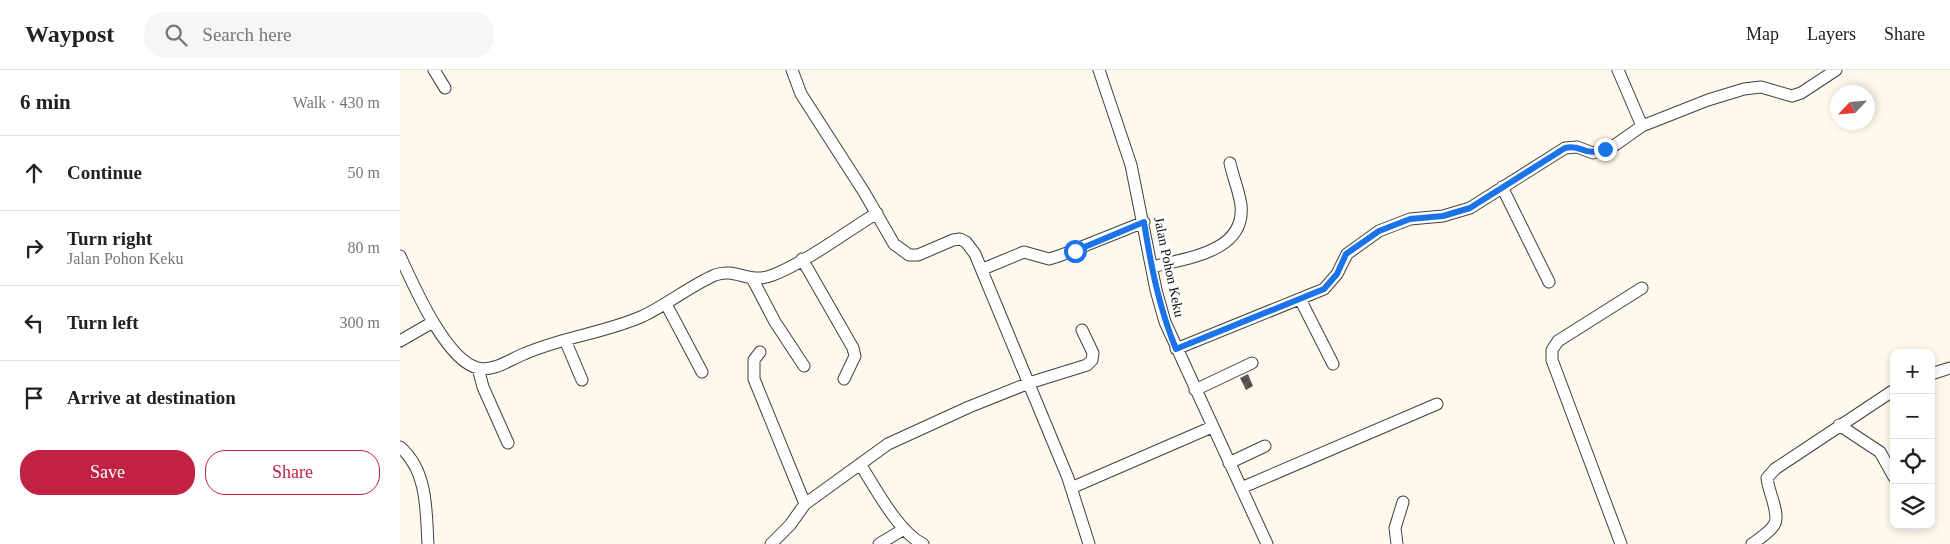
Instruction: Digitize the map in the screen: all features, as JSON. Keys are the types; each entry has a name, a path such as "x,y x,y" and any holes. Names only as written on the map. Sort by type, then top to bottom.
{"street":[{"path":"434,70 445,88"},
{"path":"792,70 801,94 877,213 894,244 902,252 909,255 918,254 960,239 966,242 975,254 983,269 1071,488 1089,544"},
{"name":"Jalan Pohon Keku","path":"1099,70 1131,165 1165,322 1267,544"},
{"path":"1618,70 1642,126"},
{"path":"1176,349 1324,289 1332,282 1346,254 1379,231 1410,219 1456,214 1481,202 1565,148 1577,147 1593,153 1615,145 1642,126 1708,100 1744,89 1761,88 1792,96 1801,93 1836,70"},
{"path":"1152,267 1214,251 1227,242 1240,217 1241,205 1230,163"},
{"path":"1502,187 1549,282"},
{"path":"400,256 433,322 452,348 478,368 488,369 530,351 641,317 718,274 734,273 753,280 776,274 877,213"},
{"path":"983,269 1024,252 1049,259 1144,222"},
{"path":"802,259 853,348 855,356 844,379"},
{"path":"753,280 775,322 804,366"},
{"path":"1621,544 1552,360 1552,350 1558,341 1642,288"},
{"path":"1300,299 1333,364"},
{"path":"666,304 702,372"},
{"path":"400,340 433,322"},
{"path":"771,544 790,525 805,504 860,464 902,438 1029,383 1087,365 1092,360 1093,353 1082,330"},
{"path":"565,340 582,380"},
{"path":"760,352 754,360 752,370 754,379 805,504"},
{"path":"1195,390 1252,363"},
{"path":"478,368 483,387 508,443"},
{"path":"1935,373 1950,368"},
{"path":"1752,544 1774,526 1777,516 1768,490 1767,478 1774,469 1890,393"},
{"path":"1241,488 1437,404"},
{"path":"1839,425 1880,452 1890,470"},
{"path":"1071,488 1212,427"},
{"path":"1229,463 1264,446"},
{"path":"400,447 413,462 421,480 426,505 428,544"},
{"path":"860,464 904,529 914,540 923,544"},
{"path":"1397,544 1395,528 1403,502"},
{"path":"879,544 904,529"}],"building":[{"path":"1248,374 1253,386 1246,390 1240,378"}],"route":[{"path":"1075,251 1144,222 1156,290 1165,322 1176,349 1324,289 1332,282 1346,254 1357,244 1396,223 1410,219 1456,214 1470,208 1565,148 1577,147 1588,153 1605,149"}]}
